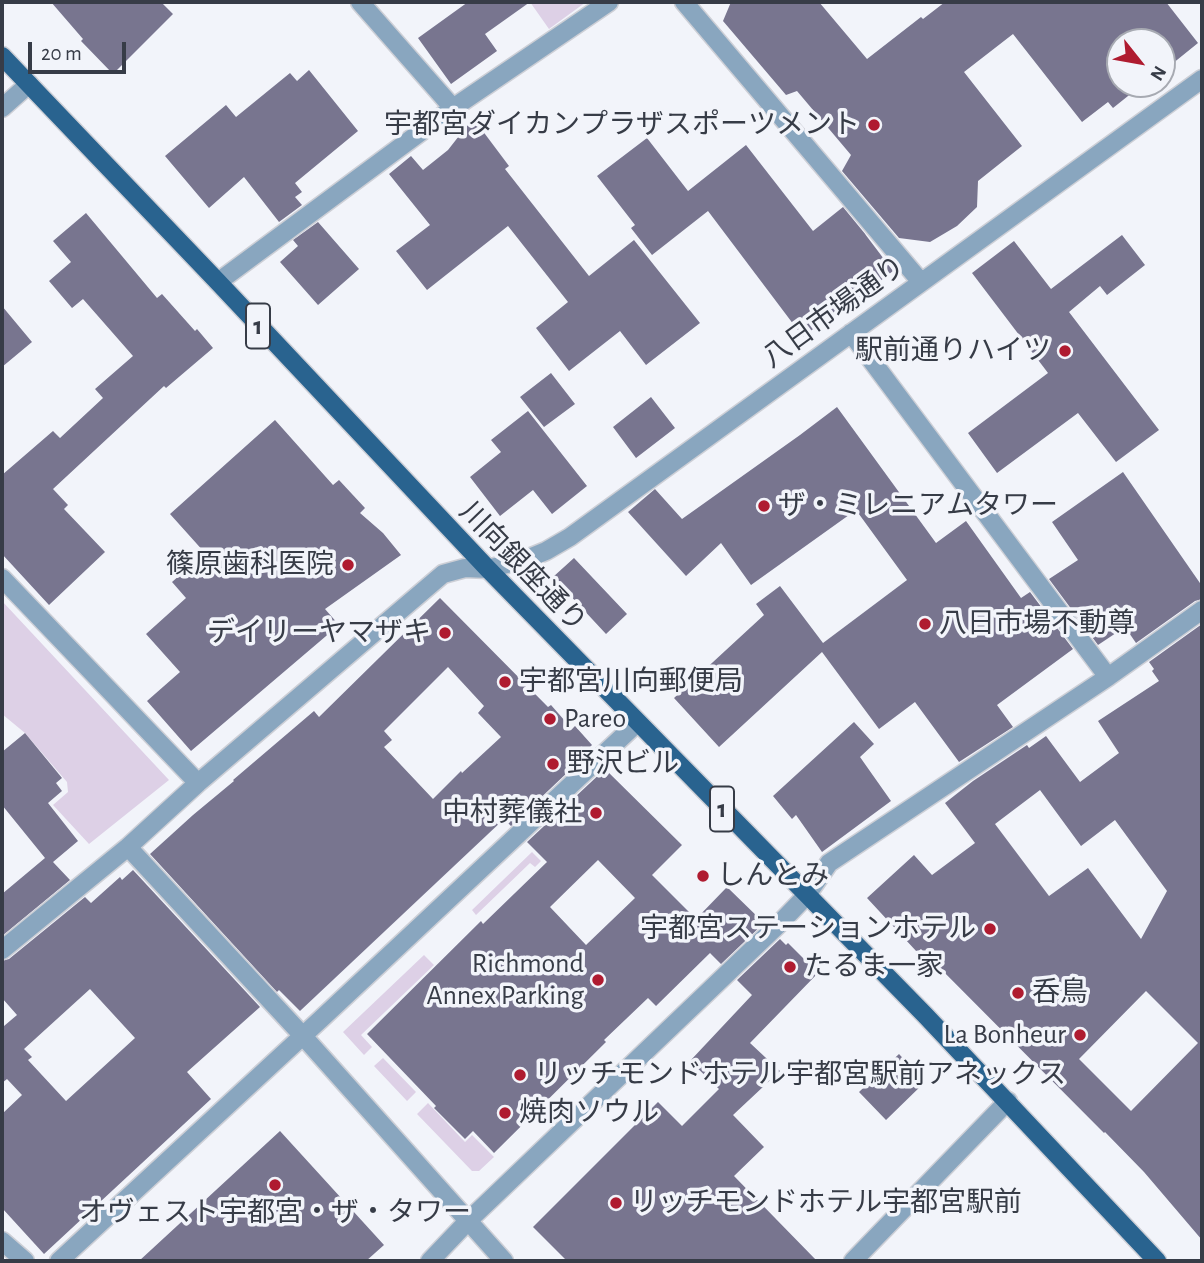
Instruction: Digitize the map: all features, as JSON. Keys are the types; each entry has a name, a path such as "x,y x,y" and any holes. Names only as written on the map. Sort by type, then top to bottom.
{"main road":[{"name":"川向銀座通り","path":"2,56 488,569 1007,1101 1157,1261"}],"street":[{"path":"360,2 453,108"},
{"path":"218,282 453,108 609,2"},
{"path":"684,2 921,282"},
{"name":"八日市場通り","path":"2,950 128,846 443,574 465,568 488,569 529,558 570,537 1202,79"},
{"path":"2,108 29,84"},
{"path":"851,333 1108,677"},
{"path":"2,578 198,783"},
{"path":"430,1261 468,1221 807,895 829,863 1108,677 1202,610"},
{"path":"59,1261 637,723"},
{"path":"128,846 303,1036 504,1261"},
{"path":"853,1261 1007,1101"},
{"path":"2,1241 25,1261"}],"shaded area":[{"path":"530,2 586,2 549,29"},
{"path":"2,601 169,780 89,844 53,805 68,792 67,782 25,733 2,714"},
{"path":"532,852 541,861 535,867 530,863 476,915 472,910"},
{"path":"424,955 434,965 361,1035 372,1047 364,1055 343,1032"},
{"path":"383,1058 416,1092 407,1101 374,1066"},
{"path":"428,1103 465,1142 472,1135 494,1157 479,1171 472,1171 417,1114"}],"building":[{"path":"51,2 161,2 173,14 113,74 81,41 83,39"},
{"path":"468,2 530,2 485,34 497,51 451,84 418,38"},
{"path":"731,2 819,2 867,59 945,2 1166,2 1198,43 1176,61 1176,28 1106,28 1106,98 1126,98 1113,108 1108,102 1082,122 1013,34 964,72 1022,146 978,181 977,207 957,226 930,242 899,238 842,171 851,155 797,91 786,95 723,21"},
{"path":"309,70 358,131 295,183 302,192 295,197 302,205 279,222 244,177 209,208 165,156 226,105 236,117 290,73 297,81"},
{"path":"473,118 509,166 505,169 589,276 634,240 700,323 646,365 620,331 569,371 536,328 568,302 508,226 427,290 396,251 430,225 389,174 411,156 423,170 448,150"},
{"path":"647,138 688,191 746,145 813,231 843,207 893,271 857,299 855,296 803,337 708,211 652,255 631,228 635,225 597,176"},
{"path":"86,213 157,298 162,294 213,348 166,388 164,386 53,489 68,505 64,509 105,552 49,605 2,554 2,475 53,431 60,438 103,398 95,389 133,356 83,299 72,308 49,281 71,262 53,241"},
{"path":"318,222 359,269 318,305 280,262 298,246 293,240"},
{"name":"駅前通りハイツ","path":"1122,235 1145,265 1107,295 1100,286 1069,312 1159,430 1116,462 1078,413 997,473 968,433 1048,373 972,273 1014,241 1051,289"},
{"path":"2,306 32,342 2,367"},
{"path":"551,373 575,404 544,427 520,397"},
{"path":"651,397 675,428 636,458 613,427"},
{"path":"837,407 936,543 966,521 1021,598 1030,592 1073,649 997,705 1013,727 959,762 915,702 879,729 822,652 719,747 674,698 764,615 756,604 780,586 823,643 907,580 856,510 751,585 721,543 686,576 628,512 655,489 682,519"},
{"path":"528,411 587,486 552,514 533,490 500,516 470,477 501,452 491,440"},
{"path":"275,420 333,485 339,480 365,508 360,513 383,533 401,555 325,609 339,625 191,751 147,701 180,672 146,634 186,598 172,582 205,553 170,514"},
{"path":"1123,472 1202,586 1202,599 1195,601 1136,643 1125,627 1098,645 1049,579 1078,560 1052,522"},
{"path":"574,558 627,614 606,634 553,577"},
{"path":"440,598 548,707 551,705 572,729 575,726 592,745 587,750 589,752 511,826 504,819 300,1011 279,990 277,992 150,854 314,711 319,717","holes":["448,667 484,706 478,713 501,737 433,799 384,747 392,740 384,731"]},
{"path":"1202,624 1202,1240 1144,1172 1105,1132 921,949 917,952 867,898 914,855 932,875 975,843 945,803 1027,745 1029,748 1046,736 1080,782 1119,753 1098,721 1159,681 1149,662","holes":["1040,790 1081,846 1115,820 1167,891 1141,939 1088,868 1049,896 995,824","1146,991 1198,1043 1131,1111 1079,1059"]},
{"path":"854,722 874,744 860,757 891,801 822,852 796,815 792,819 773,796"},
{"path":"25,733 62,778 56,783 62,791 48,803 78,841 53,862 70,880 2,936 2,894 45,858 2,805 2,752"},
{"path":"605,769 682,845 652,875 696,919 727,887 764,923 721,964 710,953 656,1006 648,998 494,1153 473,1131 465,1139 367,1034 481,921 483,924 547,862 527,842","holes":["598,860 635,898 586,945 550,907"]},
{"path":"133,870 260,1007 187,1072 211,1099 44,1254 2,1208 2,1114 22,1095 7,1079 2,1083 2,1023 4,1026 17,1015 2,998 2,961 9,959 85,897 91,903 120,877 122,880","holes":["90,989 135,1038 66,1101 28,1060 32,1057 24,1049"]},
{"path":"780,939 786,945 788,943 818,973 750,1043 780,1071 733,1115 764,1147 734,1176 817,1261 567,1261 533,1227 658,1102 682,1126 719,1089 690,1061 752,995 737,980"},
{"path":"899,1054 925,1082 886,1120 859,1092"},
{"name":"オヴェスト宇都宮・ザ・タワー","path":"280,1131 384,1245 366,1261 139,1261"}],"place":[{"name":"宇都宮ダイカンプラザスポーツメント","path":"874,125"},
{"name":"駅前通りハイツ","path":"1065,351"},
{"name":"ザ・ミレニアムタワー","path":"764,506"},
{"name":"篠原歯科医院","path":"348,565"},
{"name":"八日市場不動尊","path":"925,624"},
{"name":"デイリーヤマザキ","path":"445,633"},
{"name":"宇都宮川向郵便局","path":"505,682"},
{"name":"Pareo","path":"550,719"},
{"name":"野沢ビル","path":"553,764"},
{"name":"中村葬儀社","path":"596,813"},
{"name":"しんとみ","path":"703,876"},
{"name":"宇都宮ステーションホテル","path":"990,929"},
{"name":"たるま一家","path":"790,967"},
{"name":"Richmond Annex Parking","path":"598,980"},
{"name":"呑鳥","path":"1018,993"},
{"name":"La Bonheur","path":"1080,1035"},
{"name":"リッチモンドホテル宇都宮駅前アネックス","path":"520,1075"},
{"name":"焼肉ソウル","path":"505,1113"},
{"name":"オヴェスト宇都宮・ザ・タワー","path":"275,1185"},
{"name":"リッチモンドホテル宇都宮駅前","path":"616,1203"}]}
